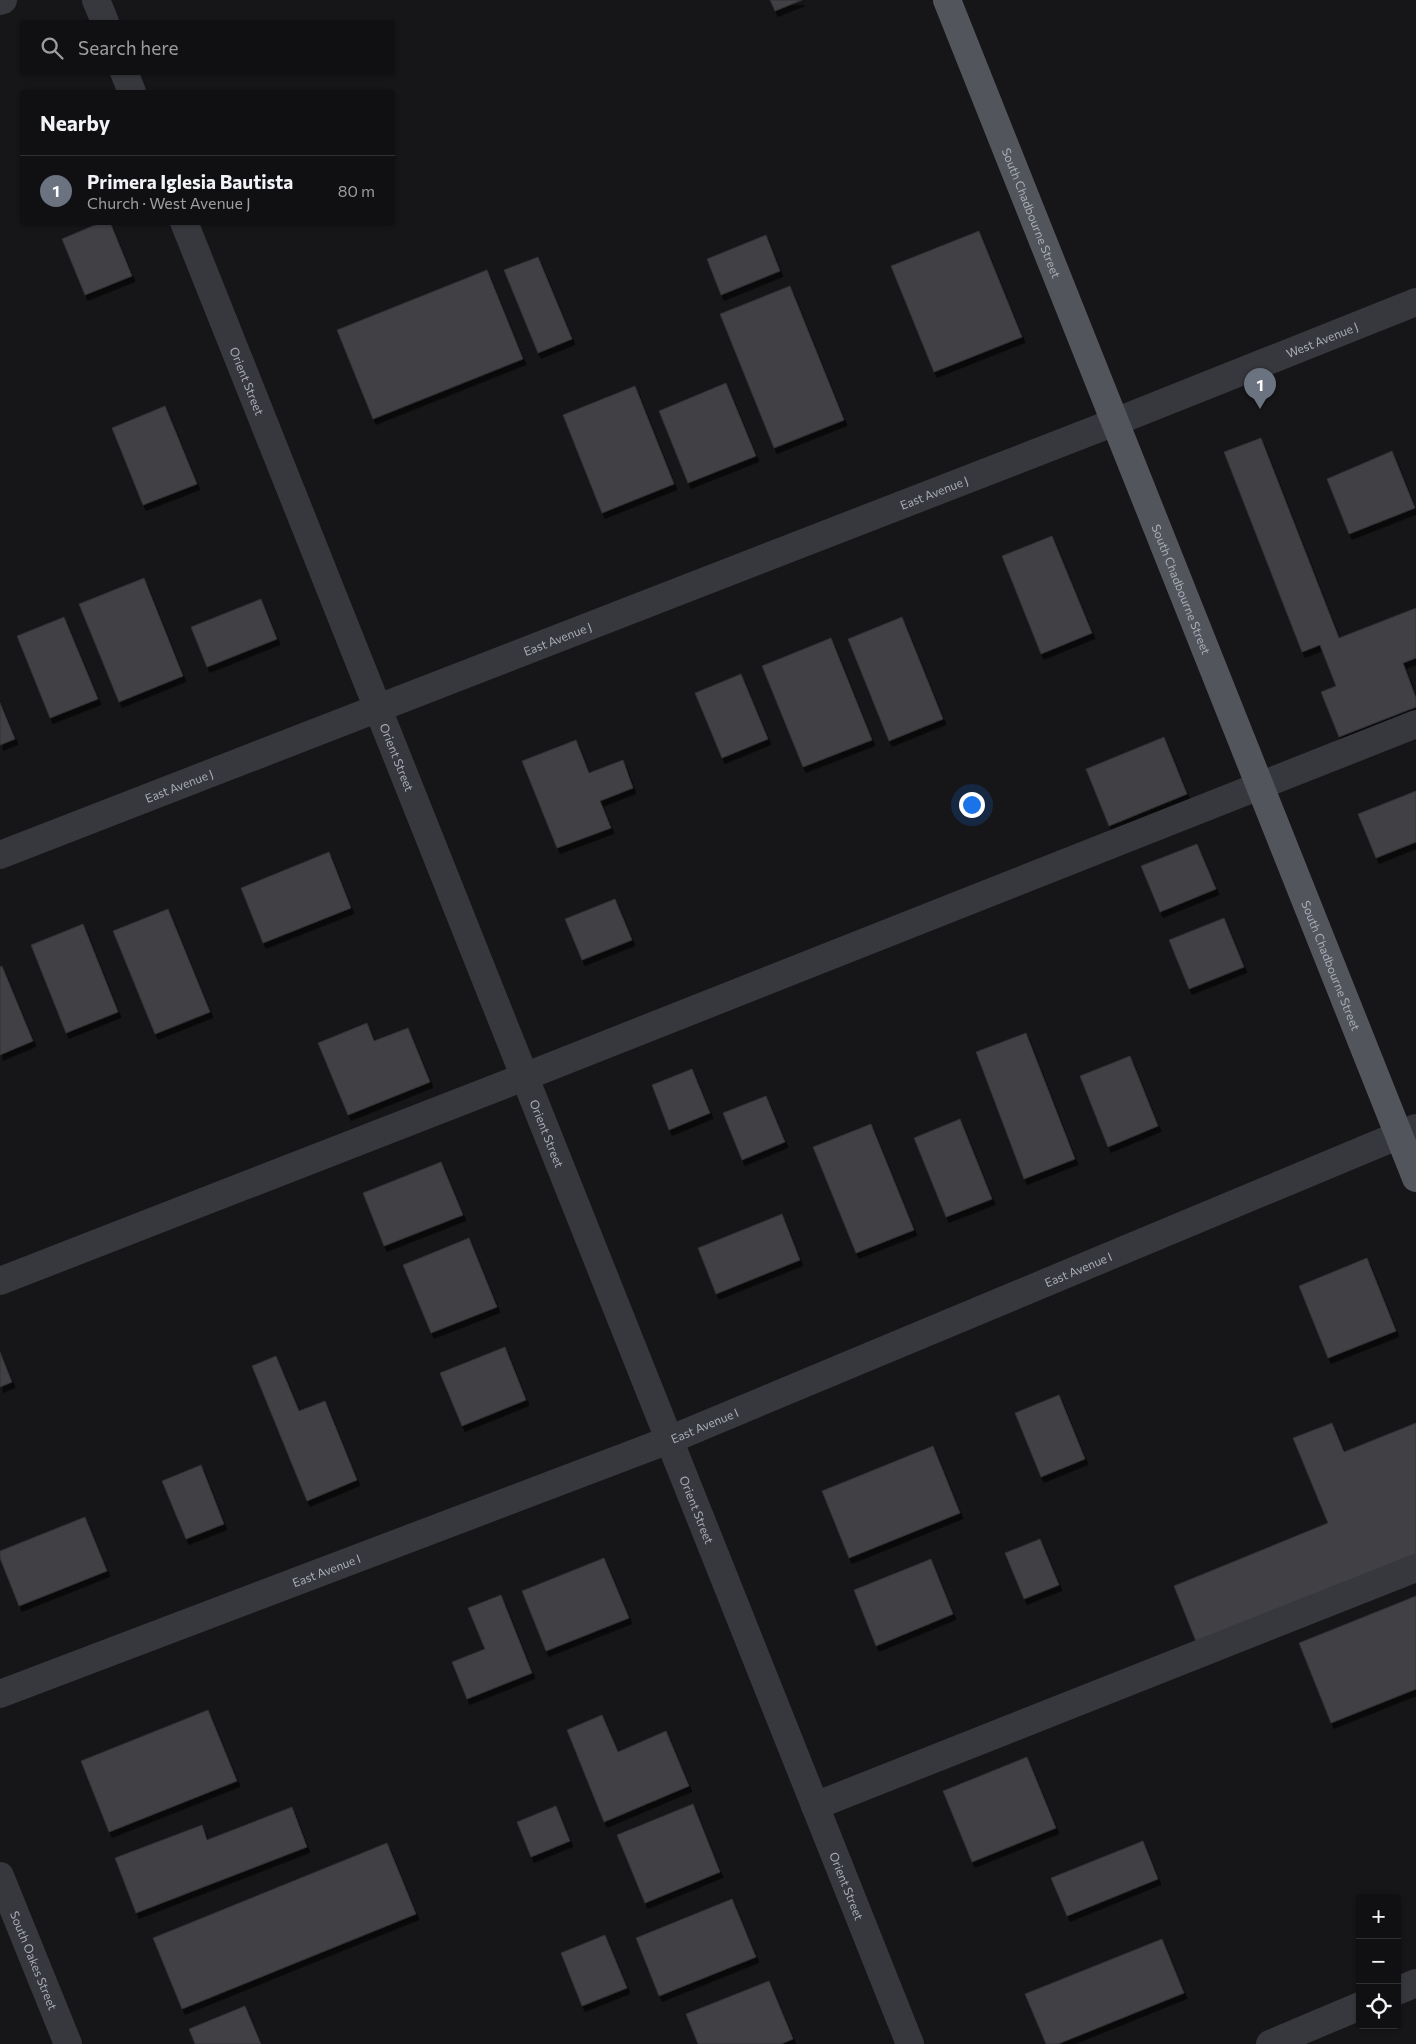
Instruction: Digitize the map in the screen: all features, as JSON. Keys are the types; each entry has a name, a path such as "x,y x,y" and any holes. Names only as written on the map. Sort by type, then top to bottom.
{"main road":[{"name":"South Chadbourne Street","path":"947,0 1260,786 1407,1132 1416,1178"}],"street":[{"path":"96,0 104,20"},
{"path":"125,75 131,90"},
{"name":"Orient Street","path":"185,225 910,2044"},
{"name":"West Avenue J","path":"1115,422 1416,302"},
{"name":"East Avenue J","path":"0,855 1115,422"},
{"path":"0,1281 1416,724"},
{"name":"East Avenue I","path":"0,1694 669,1440 1407,1132"},
{"path":"815,1806 1416,1568"},
{"name":"South Oakes Street","path":"0,1876 68,2044"},
{"path":"1401,1989 1416,1983"},
{"path":"1270,2044 1356,2008"}],"building":[{"path":"770,0 802,0 775,11"},
{"path":"95,225 111,225 132,276 85,295 62,239"},
{"path":"979,231 1022,337 934,372 891,266"},
{"path":"766,235 780,271 721,295 707,259"},
{"path":"538,257 572,339 538,353 504,270"},
{"path":"487,270 523,359 373,419 337,330"},
{"path":"790,286 844,420 774,448 720,314"},
{"path":"726,383 756,456 688,483 659,411"},
{"path":"635,386 674,484 602,513 563,415"},
{"path":"165,406 197,484 143,505 112,428"},
{"path":"1261,438 1339,638 1416,608 1416,658 1403,663 1416,698 1416,707 1339,737 1321,692 1336,686 1320,645 1302,652 1224,452"},
{"path":"1392,451 1415,508 1349,534 1327,479"},
{"path":"1052,536 1092,633 1041,654 1002,556"},
{"path":"144,578 183,676 119,702 79,604"},
{"path":"261,599 277,639 207,667 191,627"},
{"path":"64,617 98,699 50,718 17,636"},
{"path":"902,617 943,719 889,741 848,639"},
{"path":"831,638 872,740 803,767 762,666"},
{"path":"741,674 768,739 722,758 695,693"},
{"path":"0,703 15,739 0,745"},
{"path":"1164,737 1187,794 1109,826 1086,769"},
{"path":"576,740 589,773 623,760 633,788 600,801 611,828 557,848 522,761"},
{"path":"1416,791 1416,842 1376,858 1358,814"},
{"path":"1197,844 1216,889 1160,912 1141,866"},
{"path":"329,852 351,908 263,943 241,888"},
{"path":"615,899 632,940 582,960 565,919"},
{"path":"168,909 210,1012 155,1034 113,931"},
{"path":"1224,918 1244,967 1189,989 1169,940"},
{"path":"83,924 118,1012 66,1033 31,945"},
{"path":"2,966 33,1041 0,1055 0,967"},
{"path":"367,1023 374,1041 408,1028 430,1082 348,1115 318,1043"},
{"path":"1026,1033 1075,1159 1024,1179 976,1052"},
{"path":"1130,1056 1158,1126 1108,1147 1080,1076"},
{"path":"692,1069 710,1113 669,1130 652,1085"},
{"path":"766,1096 785,1142 742,1160 723,1113"},
{"path":"960,1119 992,1199 946,1217 914,1138"},
{"path":"871,1124 914,1230 856,1253 813,1147"},
{"path":"441,1162 463,1215 384,1246 363,1193"},
{"path":"782,1214 800,1260 716,1294 698,1248"},
{"path":"469,1238 497,1307 431,1333 403,1265"},
{"path":"1367,1258 1396,1331 1328,1358 1299,1286"},
{"path":"505,1347 526,1400 462,1426 440,1373"},
{"path":"0,1352 12,1382 0,1387"},
{"path":"276,1356 299,1411 325,1401 357,1480 307,1501 252,1366"},
{"path":"1059,1395 1085,1459 1041,1477 1015,1413"},
{"path":"1332,1423 1344,1452 1416,1423 1416,1555 1197,1644 1174,1586 1328,1523 1293,1438"},
{"path":"933,1446 960,1513 849,1558 822,1491"},
{"path":"201,1465 224,1524 186,1539 162,1481"},
{"path":"85,1517 107,1571 19,1606 0,1558 0,1551"},
{"path":"1040,1539 1059,1585 1024,1599 1005,1553"},
{"path":"604,1558 629,1618 546,1651 522,1591"},
{"path":"931,1559 953,1614 876,1646 854,1590"},
{"path":"501,1595 532,1673 467,1699 452,1662 485,1649 468,1608"},
{"path":"1416,1596 1416,1689 1331,1723 1299,1643"},
{"path":"208,1710 237,1781 109,1832 81,1761"},
{"path":"602,1715 618,1752 666,1731 689,1786 604,1822 567,1730"},
{"path":"1027,1757 1056,1828 972,1862 943,1791"},
{"path":"693,1804 720,1872 645,1903 617,1835"},
{"path":"556,1806 570,1841 531,1857 517,1822"},
{"path":"292,1807 307,1847 136,1913 115,1858 202,1825 207,1840"},
{"path":"1143,1841 1158,1879 1067,1916 1051,1878"},
{"path":"387,1843 416,1914 182,2009 153,1938"},
{"path":"732,1899 756,1957 659,1996 636,1938"},
{"path":"605,1935 627,1988 582,2006 561,1953"},
{"path":"1162,1939 1184,1993 1058,2044 1046,2044 1025,1994"},
{"path":"769,1981 793,2039 781,2044 698,2044 686,2014"},
{"path":"245,2006 261,2044 195,2044 189,2029"}],"place":[{"name":"Primera Iglesia Bautista","path":"1260,409"}]}
